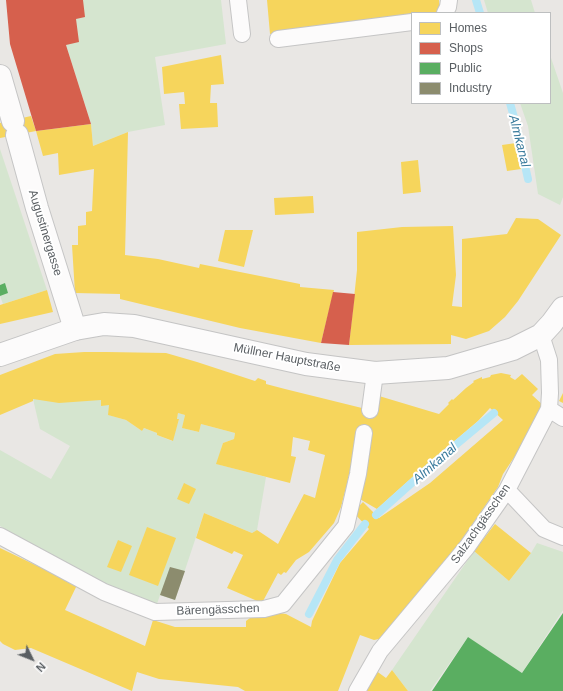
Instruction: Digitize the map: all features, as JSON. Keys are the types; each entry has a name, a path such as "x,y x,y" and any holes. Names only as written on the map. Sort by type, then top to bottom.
{"street":[{"name":"Augustinergasse","path":"0,76 36,208 75,329"},
{"name":"Müllner Hauptstraße","path":"0,355 75,329 104,324 134,326 306,364 375,373 448,368 513,349 541,335 563,308"}],"lane":[{"path":"238,0 242,34"},
{"path":"446,12 449,0"},
{"path":"278,39 411,22"},
{"name":"Salzachgässchen","path":"357,691 380,651 467,547 507,490 549,409 549,360 541,335"},
{"path":"370,410 375,373"},
{"path":"549,409 563,418"},
{"name":"Bärengässchen","path":"0,536 104,592 155,612 264,609 283,604 346,526 358,474 364,434"},
{"path":"507,490 544,529 563,537"}],"green space":[{"path":"83,0 221,0 226,44 155,57 165,125 128,132 93,146 91,124 66,45"},
{"path":"484,0 531,0 535,12 488,12"},
{"path":"551,58 563,93 563,197 560,205 538,194 528,126 520,104 551,104"},
{"path":"0,149 47,290 3,304 0,296 5,284 0,285"},
{"path":"33,399 101,400 101,405 109,405 109,415 126,420 142,431 144,428 172,441 179,419 177,419 178,413 185,415 183,428 199,432 201,424 235,433 234,439 223,443 217,464 266,477 257,530 252,533 204,513 175,600 160,595 157,604 107,587 0,526 0,450 51,479 70,446 40,429"},
{"path":"537,543 563,552 563,610 522,673 468,637 430,691 408,691 392,670 474,551 509,581"}],"building: Homes":[{"path":"267,0 439,0 440,12 411,12 411,19 270,34"},
{"path":"221,55 224,84 211,85 210,103 217,103 218,127 181,129 179,104 185,104 184,92 164,94 162,67"},
{"path":"31,116 36,131 0,138 0,123"},
{"path":"91,124 93,146 128,132 125,255 158,259 199,268 200,264 300,284 300,287 334,290 321,343 240,328 120,299 120,294 75,293 72,245 78,245 78,226 86,225 86,212 92,211 94,169 59,175 58,153 43,156 36,131"},
{"path":"516,143 521,169 507,171 502,145"},
{"path":"418,160 421,192 403,194 401,162"},
{"path":"313,196 314,213 275,215 274,198"},
{"path":"516,218 538,219 561,235 518,301 505,317 489,331 466,339 451,335 451,344 349,345 357,270 357,232 402,227 453,226 456,275 452,306 462,307 462,239 507,234"},
{"path":"225,230 253,230 244,267 218,261"},
{"path":"47,290 53,312 0,324 0,305"},
{"path":"84,352 166,353 255,381 258,378 266,381 266,384 370,410 379,396 439,414 452,399 453,400 474,382 473,381 482,377 482,379 501,373 511,375 510,377 515,380 522,374 538,389 532,395 544,406 525,441 503,474 498,487 464,537 384,638 374,640 360,635 338,691 245,691 238,687 159,679 137,672 132,691 31,648 15,650 0,641 0,548 77,585 65,610 145,646 153,620 175,627 246,627 246,621 250,618 272,612 286,614 311,627 312,621 340,563 369,529 353,512 363,502 379,518 430,483 503,420 490,408 478,421 377,509 358,498 358,432 341,507 334,523 309,552 296,560 286,573 284,572 281,575 278,573 262,603 227,588 243,555 234,551 232,554 196,538 204,513 252,533 257,530 278,544 304,494 315,498 325,455 308,450 310,441 293,437 291,456 296,457 290,483 216,464 223,443 234,439 235,433 201,424 199,432 182,428 185,415 178,413 177,419 179,419 173,441 144,428 142,431 126,420 108,415 109,405 101,406 101,400 59,403 33,399 33,401 0,415 0,375 55,354"},
{"path":"563,393 563,403 559,401"},
{"path":"184,483 196,489 189,504 177,499"},
{"path":"495,524 531,553 509,581 474,551"},
{"path":"147,527 176,538 158,586 129,575"},
{"path":"118,540 132,546 121,572 107,567"},
{"path":"375,670 386,678 392,670 408,691 365,691"}],"building: Shops":[{"path":"6,0 83,0 85,17 76,19 79,42 66,45 91,124 36,131 10,44"},
{"path":"333,292 355,294 349,345 321,343"}],"building: Public":[{"path":"5,283 8,293 0,296 0,285"},
{"path":"563,613 563,691 432,691 468,637 522,673"}],"building: Industry":[{"path":"170,567 185,571 175,600 160,595"}],"waterway":[{"name":"Almkanal","path":"476,0 480,12"},
{"name":"Almkanal","path":"510,104 528,179"},
{"name":"Almkanal","path":"376,515 434,463 494,413"},
{"name":"Almkanal","path":"309,614 337,560 365,524"}]}
